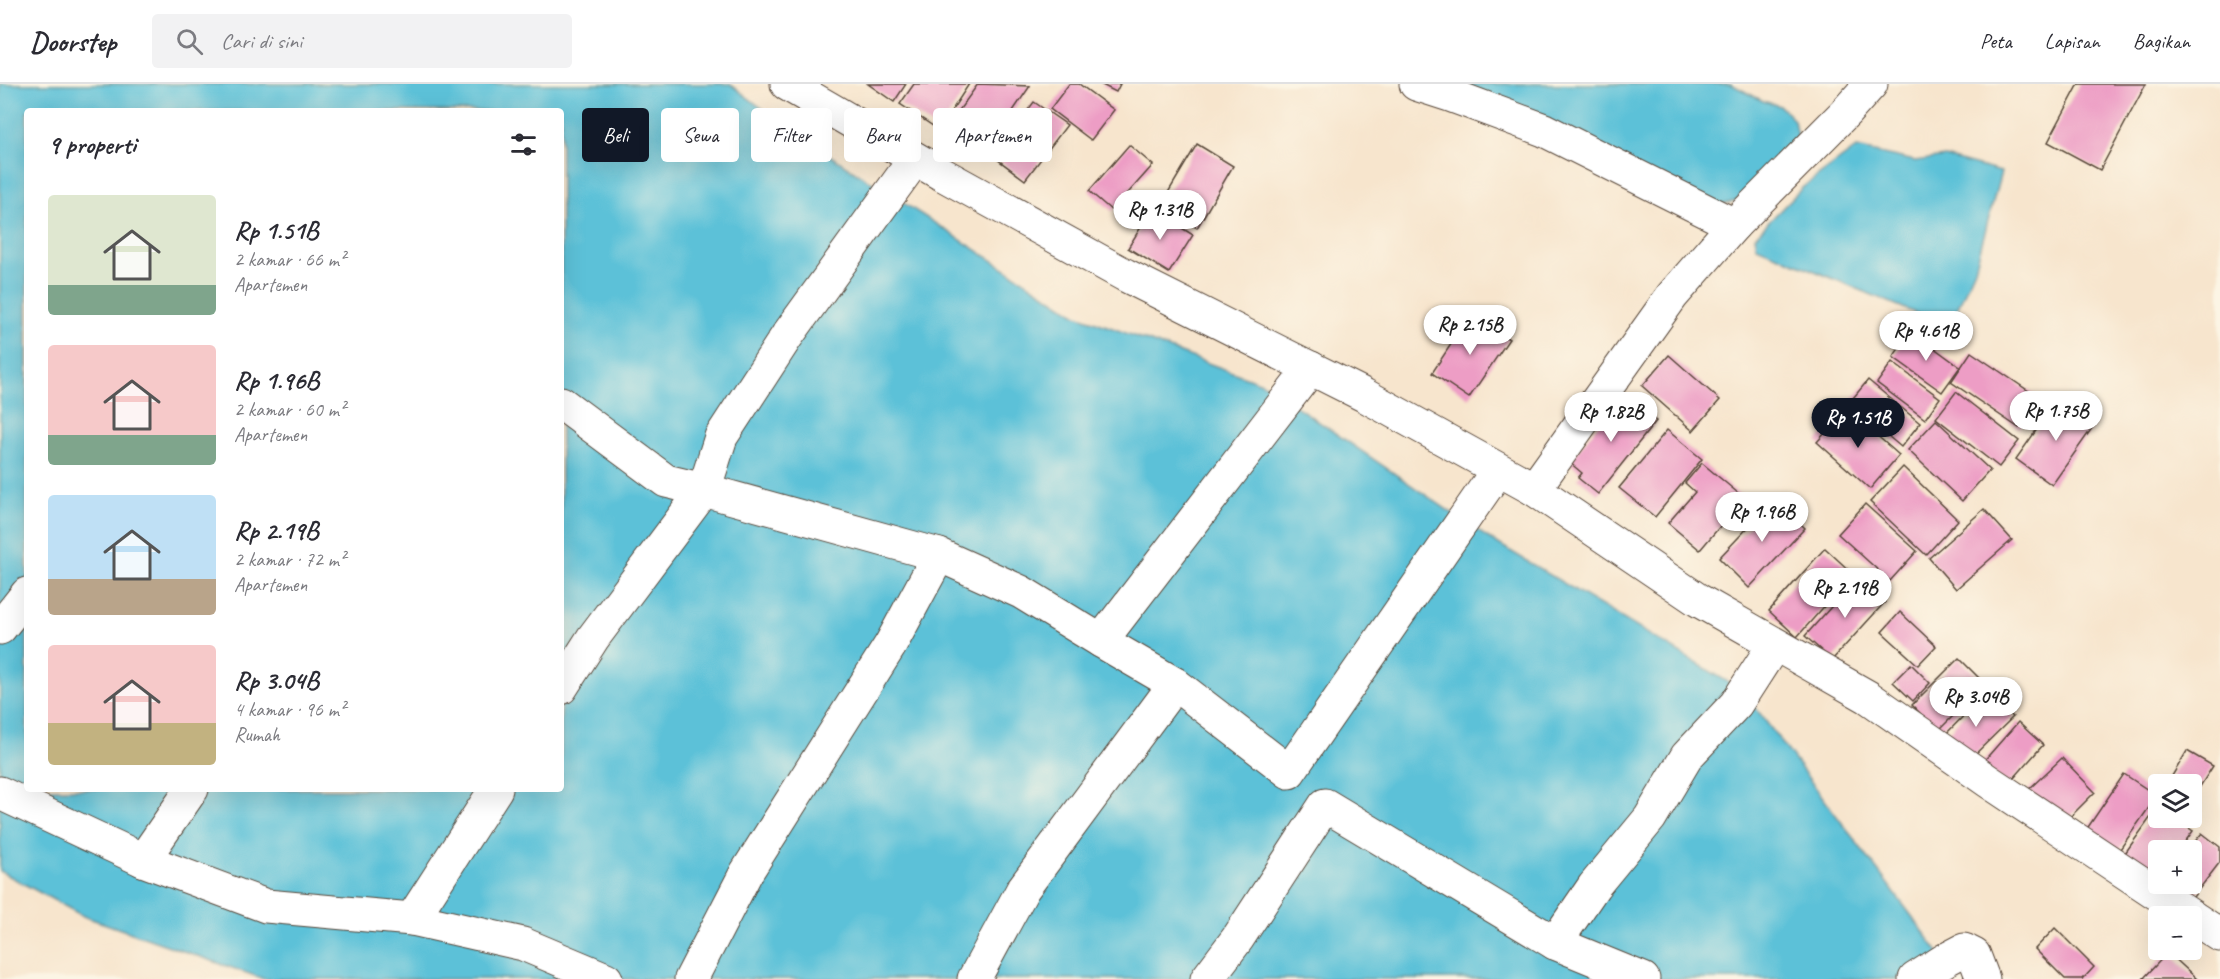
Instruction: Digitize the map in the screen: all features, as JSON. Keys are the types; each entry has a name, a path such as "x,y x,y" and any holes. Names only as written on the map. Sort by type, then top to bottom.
{"street":[{"path":"787,84 844,117"},
{"path":"1416,84 1544,130 1734,225"},
{"path":"1534,489 1672,296 1734,225 1871,84"},
{"path":"564,682 593,638 704,490 722,438 733,419 787,336 913,162"},
{"path":"920,162 1125,275 1364,395 1534,489 1698,600 1868,697 1988,781 2175,906"},
{"path":"1101,640 1311,368"},
{"path":"564,405 666,481 939,555 1021,592 1175,684 1289,772 1498,470"},
{"path":"691,979 746,873 891,644 939,555"},
{"path":"0,628 24,598"},
{"path":"1555,943 1594,886 1650,818 1687,756 1736,705 1774,645"},
{"path":"974,979 1023,889 1175,684"},
{"path":"143,860 190,792"},
{"path":"412,920 494,792"},
{"path":"0,793 143,860 266,906 412,920 523,944 606,979"},
{"path":"1207,979 1238,938 1325,805 1555,943 1643,979"},
{"path":"2202,924 2220,935"},
{"path":"1915,979 1964,950 1974,955 1983,979"}],"water":[{"path":"0,84 730,84 761,108 751,108 751,162 832,162 832,157 1077,315 1262,383 1487,537 1743,691 1959,979 264,979 83,916 0,871"},
{"path":"1439,84 1731,84 1763,101 1780,106 1794,120 1797,136 1790,149 1736,201 1710,208"},
{"path":"1856,148 1915,161 1945,157 2001,172 1975,269 1949,327 1757,247 1755,236 1803,187"}],"building":[{"path":"868,84 906,84 894,102"},
{"path":"914,84 969,84 953,108 933,108 933,126 921,118 921,108 906,108 900,104"},
{"path":"978,84 1030,86 1015,108 961,108"},
{"path":"1069,84 1079,84 1114,110 1091,140 1051,108"},
{"path":"1100,84 1120,84 1116,92"},
{"path":"2079,84 2146,84 2100,170 2048,142"},
{"path":"1034,102 1043,108 1029,108"},
{"path":"1052,115 1067,125 1052,145"},
{"path":"1197,144 1233,166 1197,228 1160,206"},
{"path":"1129,145 1153,165 1112,211 1089,191"},
{"path":"1001,162 1039,162 1025,180"},
{"path":"1152,209 1193,235 1169,273 1128,248"},
{"path":"1471,314 1509,339 1469,398 1432,373"},
{"path":"1911,331 1960,367 1942,392 1893,357"},
{"path":"1971,352 2039,398 2019,428 1951,382"},
{"path":"1669,355 1720,400 1693,431 1642,386"},
{"path":"1892,362 1940,398 1925,419 1877,383"},
{"path":"1868,380 1920,423 1901,447 1849,403"},
{"path":"1956,392 2019,441 1999,467 1936,418"},
{"path":"1622,394 1656,421 1598,494 1578,478 1582,473 1569,462"},
{"path":"2059,398 2095,424 2052,485 2016,459"},
{"path":"1847,409 1899,455 1870,489 1817,442"},
{"path":"1936,420 1990,470 1962,501 1908,450"},
{"path":"1667,430 1702,459 1655,517 1619,488"},
{"path":"1702,463 1744,498 1700,550 1668,523 1695,492 1685,483"},
{"path":"1903,467 1958,520 1926,555 1870,502"},
{"path":"1775,499 1805,528 1749,588 1719,558"},
{"path":"1865,504 1917,551 1890,581 1838,534"},
{"path":"1984,509 2012,540 1956,589 1929,558"},
{"path":"1825,548 1853,574 1797,637 1769,611"},
{"path":"1858,577 1885,602 1832,660 1805,636"},
{"path":"1900,612 1936,646 1918,665 1882,632"},
{"path":"1959,658 1985,684 1938,731 1912,705"},
{"path":"1911,664 1930,683 1913,701 1893,682"},
{"path":"1987,692 2013,717 1965,764 1940,740"},
{"path":"2018,722 2043,745 2007,786 1982,763"},
{"path":"2187,751 2213,766 2202,783 2202,774 2173,774"},
{"path":"2062,758 2095,792 2062,825 2028,790"},
{"path":"2124,774 2148,790 2148,809 2116,855 2084,833"},
{"path":"2148,821 2148,828 2189,828 2193,831 2186,840 2148,840 2148,874 2118,863"},
{"path":"2202,833 2220,847 2220,862 2202,885 2202,840 2196,840"},
{"path":"2181,894 2195,894 2190,901"},
{"path":"2055,928 2094,967 2083,979 2065,979 2035,949"},
{"path":"2161,960 2177,960 2197,979 2143,979"}]}
